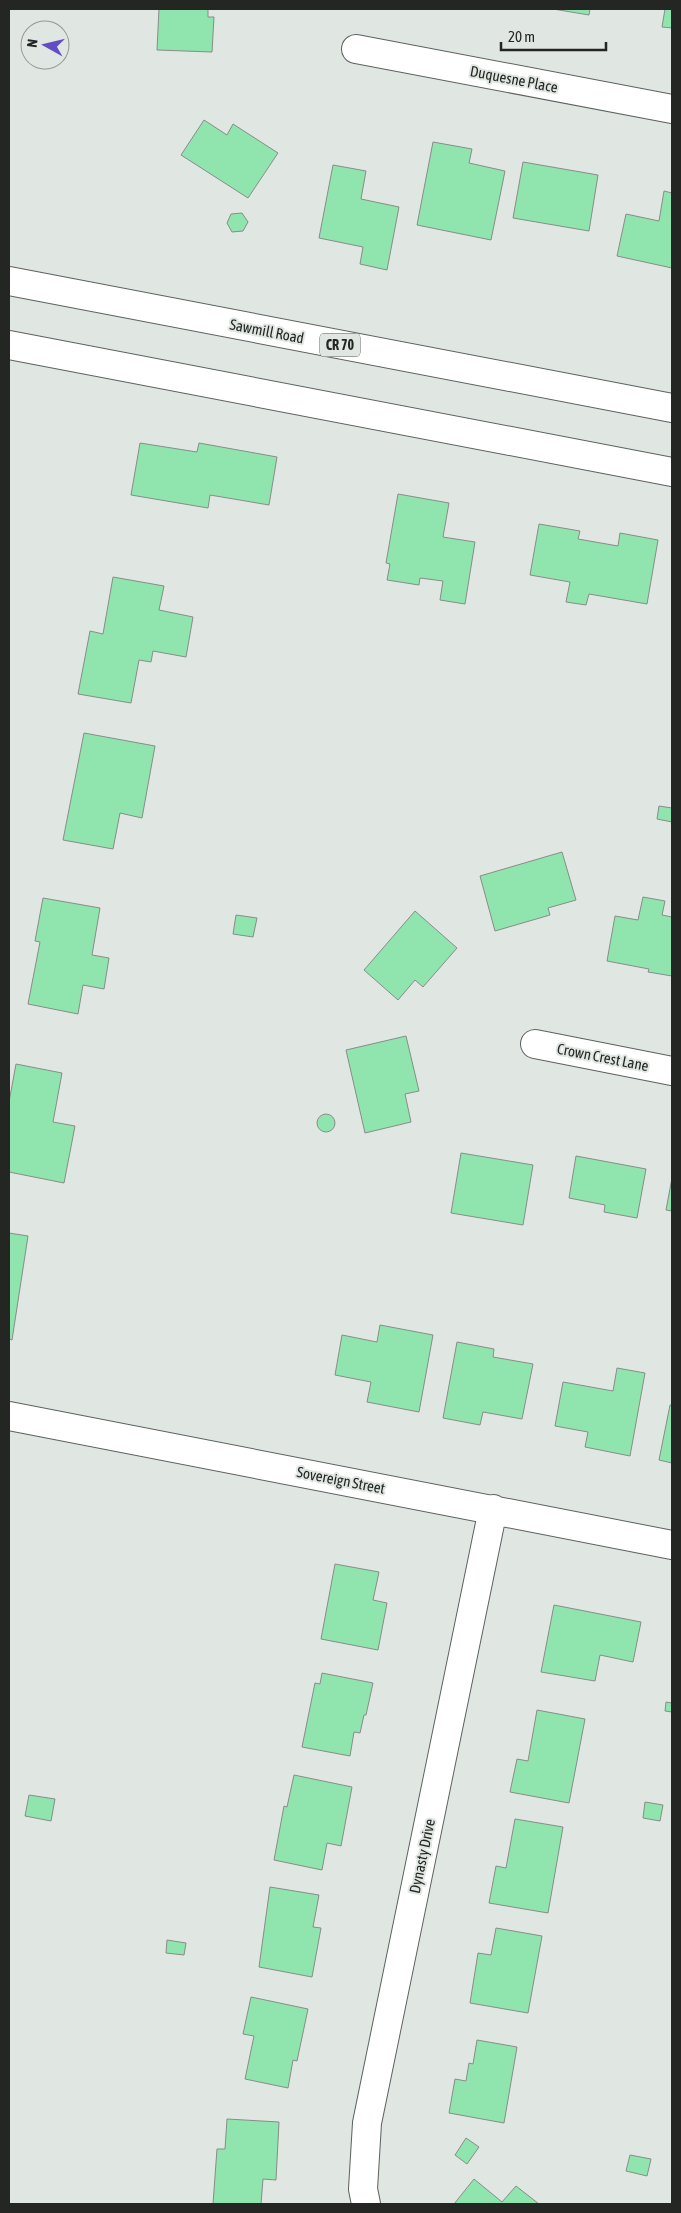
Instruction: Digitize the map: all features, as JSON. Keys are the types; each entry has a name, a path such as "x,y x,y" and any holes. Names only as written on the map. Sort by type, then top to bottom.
{"street":[{"name":"Duquesne Place","path":"356,49 672,109"},
{"name":"Sawmill Road","path":"9,281 672,408"},
{"path":"9,345 672,472"},
{"name":"Crown Crest Lane","path":"535,1044 672,1071"},
{"name":"Sovereign Street","path":"9,1416 672,1545"},
{"name":"Dynasty Drive","path":"366,2204 363,2189 367,2123 493,1509"}],"building":[{"path":"159,9 208,9 208,17 214,17 212,52 157,50"},
{"path":"553,9 590,9 589,15"},
{"path":"665,9 672,9 672,28 662,27"},
{"path":"204,120 227,135 233,124 278,153 248,198 181,155"},
{"path":"433,142 472,149 469,163 505,171 491,240 417,225"},
{"path":"523,162 598,175 589,231 513,218"},
{"path":"333,165 366,171 361,199 399,207 387,270 360,264 363,247 319,238"},
{"path":"664,191 672,193 672,268 617,256 626,214 659,221"},
{"path":"242,213 248,222 243,231 232,232 227,223 231,214"},
{"path":"140,443 197,452 199,443 277,457 269,505 210,495 208,508 131,495"},
{"path":"398,494 449,503 443,537 475,542 465,604 440,600 443,581 420,578 419,585 387,580 390,564 386,563"},
{"path":"539,524 580,531 578,539 618,546 620,533 658,540 647,604 589,594 586,605 566,602 570,582 530,575"},
{"path":"113,577 164,586 159,610 193,617 186,657 153,651 151,662 139,660 131,703 78,694 90,631 103,634"},
{"path":"84,733 155,746 142,818 120,813 113,849 63,840"},
{"path":"659,806 672,808 672,822 657,819"},
{"path":"562,852 576,900 548,908 550,915 495,931 480,876"},
{"path":"643,897 665,901 662,915 672,917 672,976 648,972 649,969 607,961 615,916 638,920"},
{"path":"43,898 100,908 92,955 109,958 104,989 83,985 78,1014 28,1004 40,942 35,941"},
{"path":"415,911 457,948 423,987 415,980 398,1000 364,970"},
{"path":"236,915 257,918 253,937 233,934"},
{"path":"406,1036 419,1091 405,1094 411,1122 365,1133 346,1050"},
{"path":"16,1064 62,1073 53,1122 75,1126 64,1183 9,1172 9,1102"},
{"path":"322,1114 330,1114 335,1119 333,1130 322,1132 317,1127 317,1119"},
{"path":"461,1153 533,1165 523,1225 451,1213"},
{"path":"576,1156 646,1169 637,1218 604,1212 605,1205 569,1198"},
{"path":"672,1178 672,1211 666,1210"},
{"path":"9,1233 28,1236 12,1340 9,1339"},
{"path":"380,1325 433,1335 419,1412 367,1402 371,1382 335,1375 342,1335 377,1342"},
{"path":"457,1342 494,1349 493,1357 533,1364 522,1419 483,1412 480,1425 443,1418"},
{"path":"617,1368 645,1373 630,1456 585,1447 588,1432 555,1426 563,1382 613,1391"},
{"path":"670,1405 672,1405 672,1463 659,1460"},
{"path":"335,1564 379,1572 373,1600 387,1603 378,1650 321,1639"},
{"path":"554,1605 641,1622 633,1662 600,1655 595,1681 541,1672"},
{"path":"322,1673 373,1683 360,1733 354,1732 350,1756 302,1747 315,1683 320,1684"},
{"path":"666,1702 672,1703 672,1712 665,1711"},
{"path":"537,1710 585,1719 569,1803 510,1792 517,1759 528,1761"},
{"path":"294,1775 352,1787 341,1846 327,1843 322,1870 274,1860 284,1806 287,1807"},
{"path":"29,1795 55,1799 51,1821 25,1816"},
{"path":"645,1802 663,1805 660,1821 643,1818"},
{"path":"515,1819 563,1827 548,1913 489,1903 496,1866 506,1868"},
{"path":"270,1887 319,1895 313,1927 321,1928 312,1977 259,1967"},
{"path":"496,1928 542,1936 528,2013 470,2003 478,1953 491,1955"},
{"path":"167,1940 186,1943 184,1955 166,1953"},
{"path":"251,1997 308,2009 297,2061 293,2060 288,2088 245,2079 254,2036 243,2034"},
{"path":"477,2040 517,2047 504,2123 449,2113 455,2079 466,2081 469,2063 473,2064"},
{"path":"227,2119 279,2122 276,2180 263,2179 261,2204 213,2204 217,2149 225,2149"},
{"path":"466,2138 479,2147 467,2164 455,2155"},
{"path":"630,2155 651,2159 647,2176 626,2171"},
{"path":"474,2179 502,2202 516,2186 539,2204 454,2204"}]}
